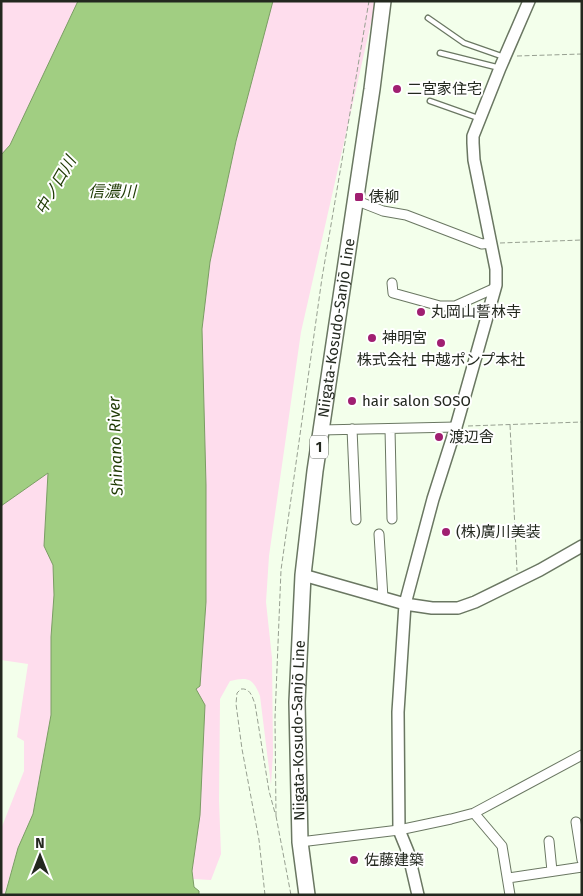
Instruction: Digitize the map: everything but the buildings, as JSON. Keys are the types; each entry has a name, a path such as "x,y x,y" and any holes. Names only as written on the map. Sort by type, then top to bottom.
{"main road":[{"name":"Niigata-Kosudo-Sanjō Line","path":"307,895 300,842 297,702 303,575 315,471 372,89 383,1"}],"street":[{"path":"418,895 408,852 399,830 398,712 404,604 433,499 456,427 497,276 473,151 474,136 500,68 529,1"},
{"path":"355,200 383,211 406,214 482,244 491,243"},
{"path":"392,283 393,294 440,306 455,306 495,288"},
{"path":"321,430 456,427"},
{"path":"352,429 356,520"},
{"path":"390,429 392,519"},
{"path":"379,534 383,598"},
{"path":"303,575 404,604 432,608 458,608 475,602 518,581 582,546"},
{"path":"300,842 399,830 451,820 474,813 582,755"},
{"path":"474,813 502,846 510,895"},
{"path":"576,822 582,860"},
{"path":"548,841 552,871"},
{"path":"508,878 582,867"}],"lane":[{"path":"428,18 464,43 506,57"},
{"path":"440,54 500,68"},
{"path":"430,101 480,119"}],"path":[{"path":"276,816 275,718 281,570 322,278 369,1"},
{"path":"506,57 582,54"},
{"path":"491,243 582,240"},
{"path":"456,427 582,422"},
{"path":"510,425 518,581"},
{"path":"265,895 259,840 242,749 236,704 237,693 241,689 246,688 250,691 255,704 269,791 276,816 291,895"}],"shaded area":[{"path":"1,1 78,1 10,145 1,155"},
{"path":"273,1 376,1 301,332 269,556 266,602 272,658 273,754 271,785 260,696 255,686 249,680 230,681 220,699 219,801 221,854 211,880 193,879 196,689 200,685 206,602 206,485 202,329 210,262 236,141"},
{"path":"48,473 44,546 53,565 51,715 33,814 18,848 4,895 1,895 1,829 24,771 24,741 17,737 28,664 1,660 1,506"}],"water":[{"name":"信濃川","path":"78,1 273,1 236,141 210,262 202,329 206,485 206,602 200,686 196,689 205,705 200,815 192,871 194,887 199,891 199,895 5,895 18,848 33,814 51,715 51,637 54,595 53,565 44,546 48,473 1,506 1,155 10,145"}],"place":[{"name":"二宮家住宅","path":"397,89"},
{"name":"俵柳","path":"359,197"},
{"name":"丸岡山誓林寺","path":"421,312"},
{"name":"神明宮","path":"372,338"},
{"name":"株式会社 中越ポンプ本社","path":"441,343"},
{"name":"hair salon SOSO","path":"352,401"},
{"name":"渡辺舎","path":"439,437"},
{"name":"(株)廣川美装","path":"446,532"},
{"name":"佐藤建築","path":"354,860"}],"water label":[{"name":"中ノ口川","path":"55,185"},
{"name":"Shinano River","path":"115,446"}]}
